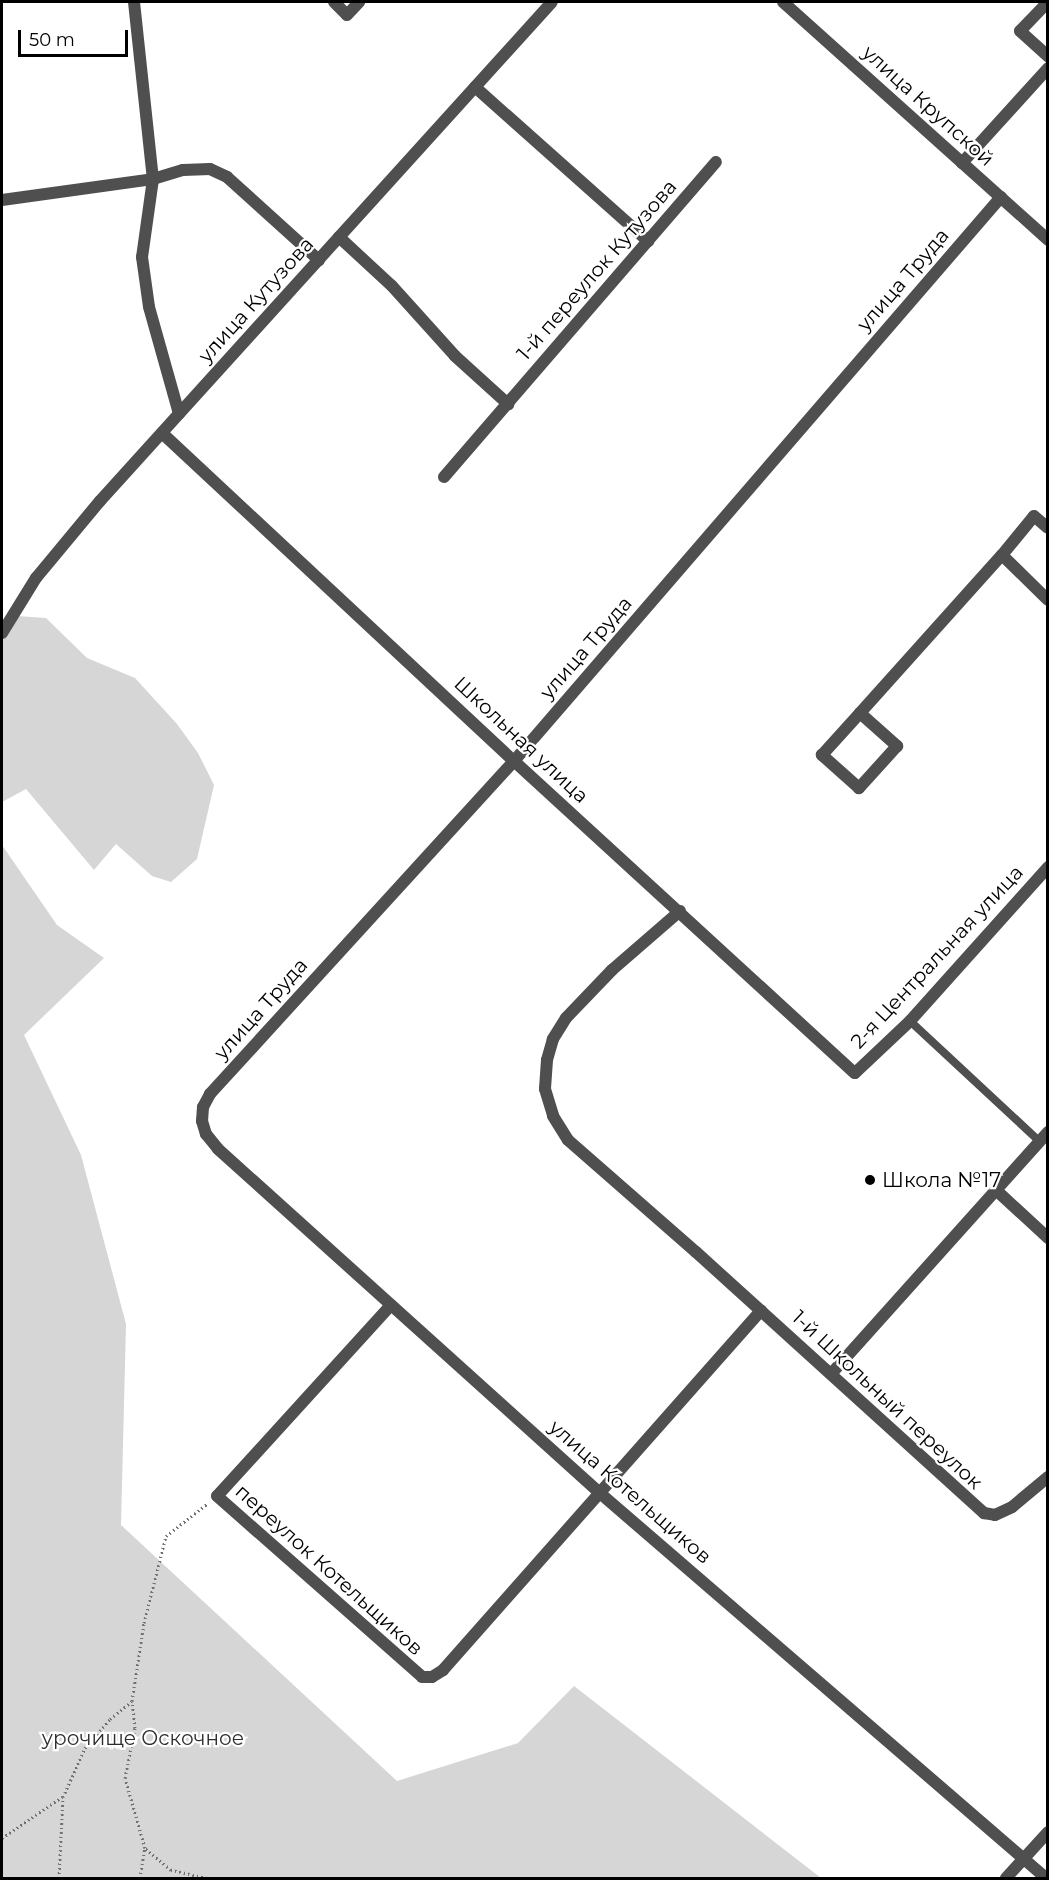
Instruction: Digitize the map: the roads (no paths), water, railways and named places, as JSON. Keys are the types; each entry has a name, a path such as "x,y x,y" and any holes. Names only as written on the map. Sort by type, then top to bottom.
{"street":[{"path":"134,2 153,179 142,256 149,307 179,414"},
{"path":"334,2 347,15 359,2"},
{"name":"улица Кутузова","path":"2,633 6,621 36,578 162,433 552,2"},
{"name":"улица Крупской","path":"783,2 1047,238"},
{"path":"1047,2 1020,31 1047,56"},
{"path":"962,163 1047,68"},
{"path":"475,87 648,241"},
{"name":"1-й переулок Кутузова","path":"444,477 716,162"},
{"path":"2,200 153,179 183,170 210,169 227,177 319,260"},
{"name":"улица Труда","path":"202,1121 203,1107 210,1095 514,761 1001,197"},
{"path":"339,237 392,286 455,356 508,404"},
{"name":"Школьная улица","path":"162,433 514,761 855,1073"},
{"path":"860,713 897,746 859,788 822,755 1002,555 1034,516 1047,528"},
{"path":"1002,555 1047,600"},
{"name":"2-я Центральная улица","path":"855,1073 910,1021 1047,867"},
{"name":"1-й Школьный переулок","path":"680,911 612,970 567,1018 553,1039 547,1060 545,1089 553,1116 568,1140 984,1513 995,1515 1012,1507 1047,1477"},
{"name":"улица Котельщиков","path":"202,1121 207,1134 218,1149 601,1494 1046,1878"},
{"path":"831,1374 1043,1137"},
{"path":"996,1190 1047,1238"},
{"name":"переулок Котельщиков","path":"391,1305 217,1496 422,1677 432,1677 443,1670 761,1311"},
{"path":"1006,1878 1047,1832"}],"lane":[{"path":"910,1021 1043,1137"}],"place":[{"name":"Школа №17","path":"870,1180"}],"park label":[{"name":"урочище Оскочное","path":"143,1738"}]}
